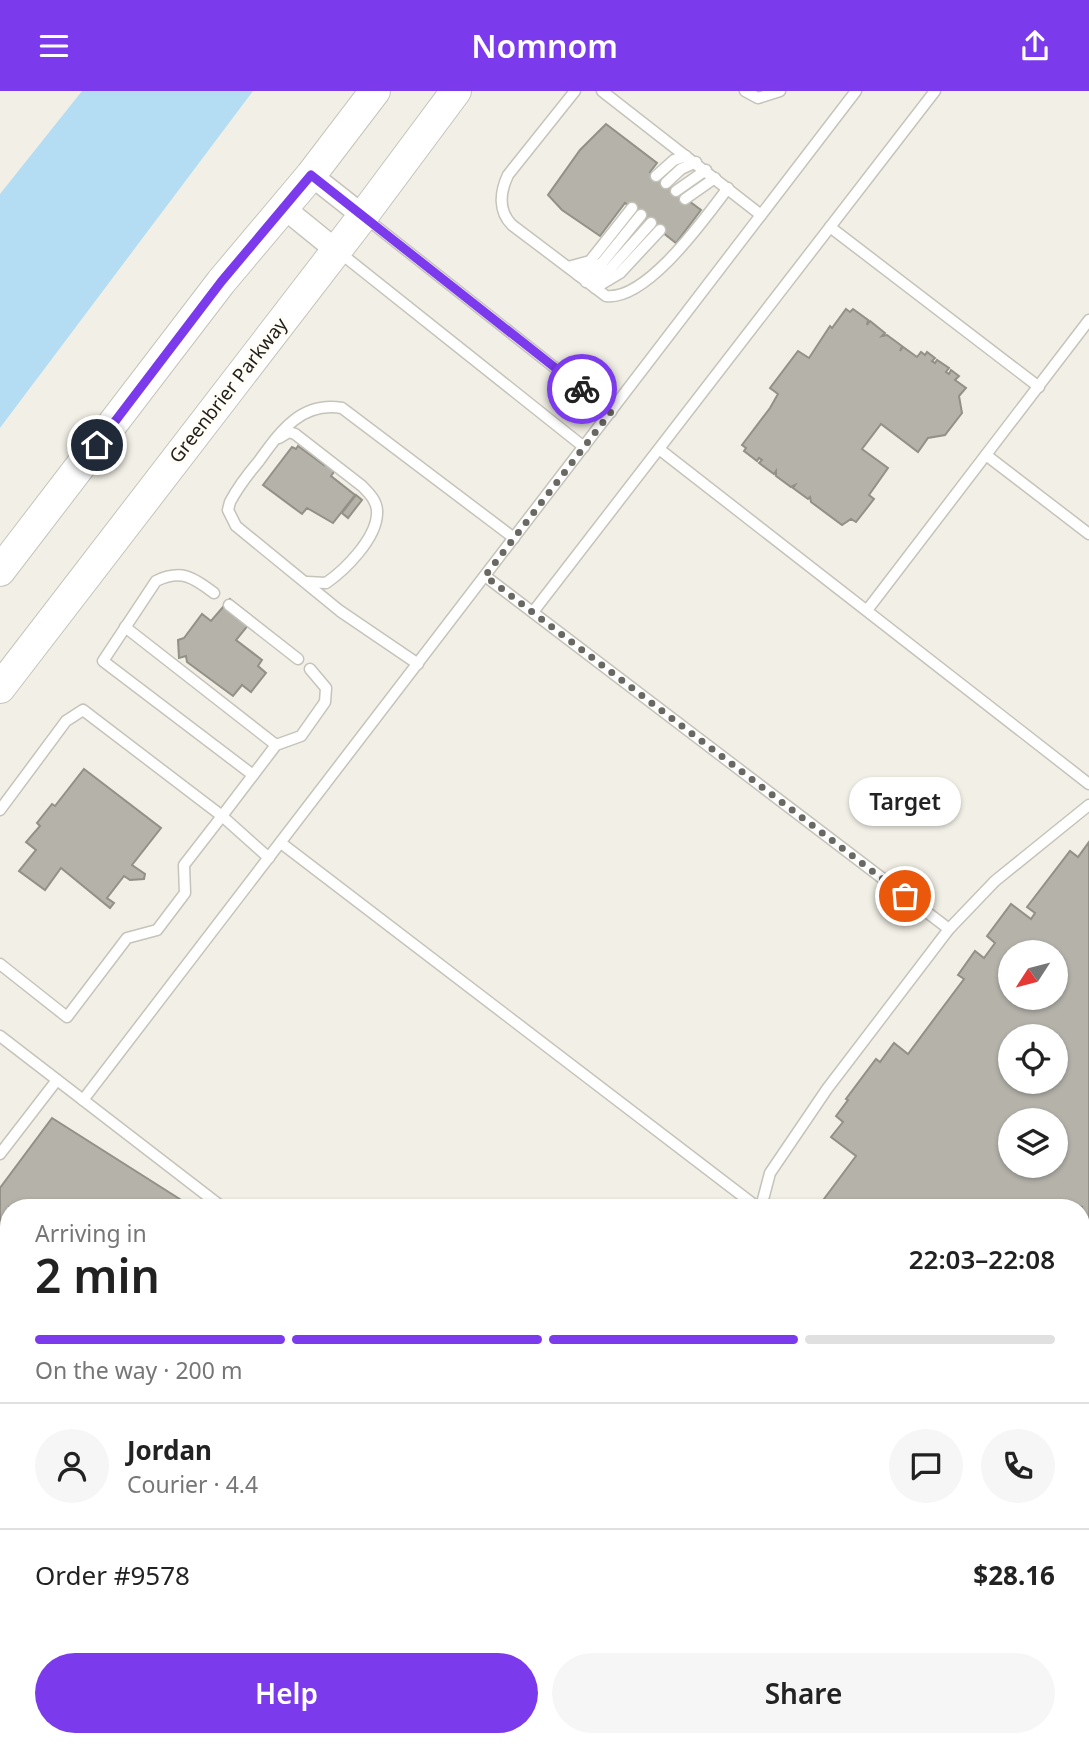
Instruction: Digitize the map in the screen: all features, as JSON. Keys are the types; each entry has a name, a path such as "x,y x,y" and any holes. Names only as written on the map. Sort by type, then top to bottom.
{"main road":[{"path":"0,571 221,282 311,175 375,91"},
{"name":"Greenbrier Parkway","path":"0,688 337,251 456,91"}],"street":[{"path":"311,175 363,216"},
{"path":"284,208 337,251"}],"lane":[{"path":"575,91 508,176 501,198 506,219 606,296 615,297 667,263 728,188"},
{"path":"602,91 761,215"},
{"path":"745,91 758,98 780,91"},
{"path":"533,612 936,91"},
{"path":"83,1100 611,412 852,92"},
{"path":"661,180 681,169 691,159"},
{"path":"676,191 710,174"},
{"path":"685,199 710,174"},
{"path":"568,267 590,261 636,212 586,282"},
{"path":"363,216 611,412"},
{"path":"586,282 610,269 655,226"},
{"path":"830,227 1038,387"},
{"path":"337,251 584,447"},
{"path":"869,609 1089,320"},
{"path":"418,664 301,580 236,526 229,510 236,491 271,444 299,415 322,406 342,408 514,538"},
{"path":"271,444 289,432 295,435 362,486 375,503 377,513 370,534 341,571 326,583 301,580"},
{"path":"659,449 869,609 1089,784"},
{"path":"986,455 1089,534"},
{"path":"214,593 184,574 170,574 156,581 103,661 253,775"},
{"path":"485,576 949,929"},
{"path":"229,605 298,659"},
{"path":"125,627 276,745"},
{"path":"0,964 67,1017 127,938 157,930 186,893 184,865 276,745 301,736 325,702 326,688 310,669"},
{"path":"0,810 66,721 83,711 222,816 270,858"},
{"path":"762,1199 770,1173 827,1089 949,929 995,881 1089,805"},
{"path":"281,842 749,1199"},
{"path":"0,1035 212,1199"},
{"path":"0,1154 57,1080"}],"water":[{"path":"82,91 253,91 0,428 0,194"}],"building":[{"path":"606,124 657,163 650,172 701,210 676,243 625,203 600,236 562,210 548,195 580,150"},
{"path":"846,309 850,312 853,309 868,320 867,325 870,321 885,333 882,336 887,335 902,346 900,351 903,347 917,357 921,352 925,355 927,352 935,358 932,361 935,363 937,360 949,368 946,372 949,374 951,370 959,376 955,380 966,388 959,396 962,413 945,435 928,438 918,452 881,424 862,449 888,468 869,495 874,499 856,522 851,519 842,525 811,502 810,497 808,499 793,488 795,485 791,487 776,476 776,471 774,474 759,463 762,460 759,458 757,461 744,451 746,448 742,445 778,394 770,388 798,351 809,358 830,326 832,328"},
{"path":"298,446 324,465 326,462 336,469 331,476 355,495 333,523 307,508 302,514 263,485 292,447 296,449"},
{"path":"356,495 362,500 348,518 342,513"},
{"path":"230,599 254,618 236,640 262,660 258,666 266,673 251,692 242,685 233,696 187,662 186,656 179,658 178,640 184,638 202,614 211,621"},
{"path":"84,769 161,828 132,865 145,874 144,879 130,880 124,876 107,898 114,903 110,908 61,868 45,890 19,871 36,850 26,842 40,826 37,823 52,804 55,806"},
{"path":"1089,842 1089,1199 824,1199 856,1156 831,1137 843,1122 836,1116 848,1100 846,1099 876,1059 880,1062 894,1043 908,1054 964,979 958,975 975,951 984,958 995,943 987,936 1011,904 1031,919 1035,913 1027,907 1070,851 1078,857"},
{"path":"52,1118 180,1199 0,1199 0,1188"}],"way so far":[{"path":"582,389 611,412 485,576 905,896"}],"place":[{"name":"Target","path":"905,896"}],"route":[{"path":"97,445 221,282 311,175 582,389"}]}
